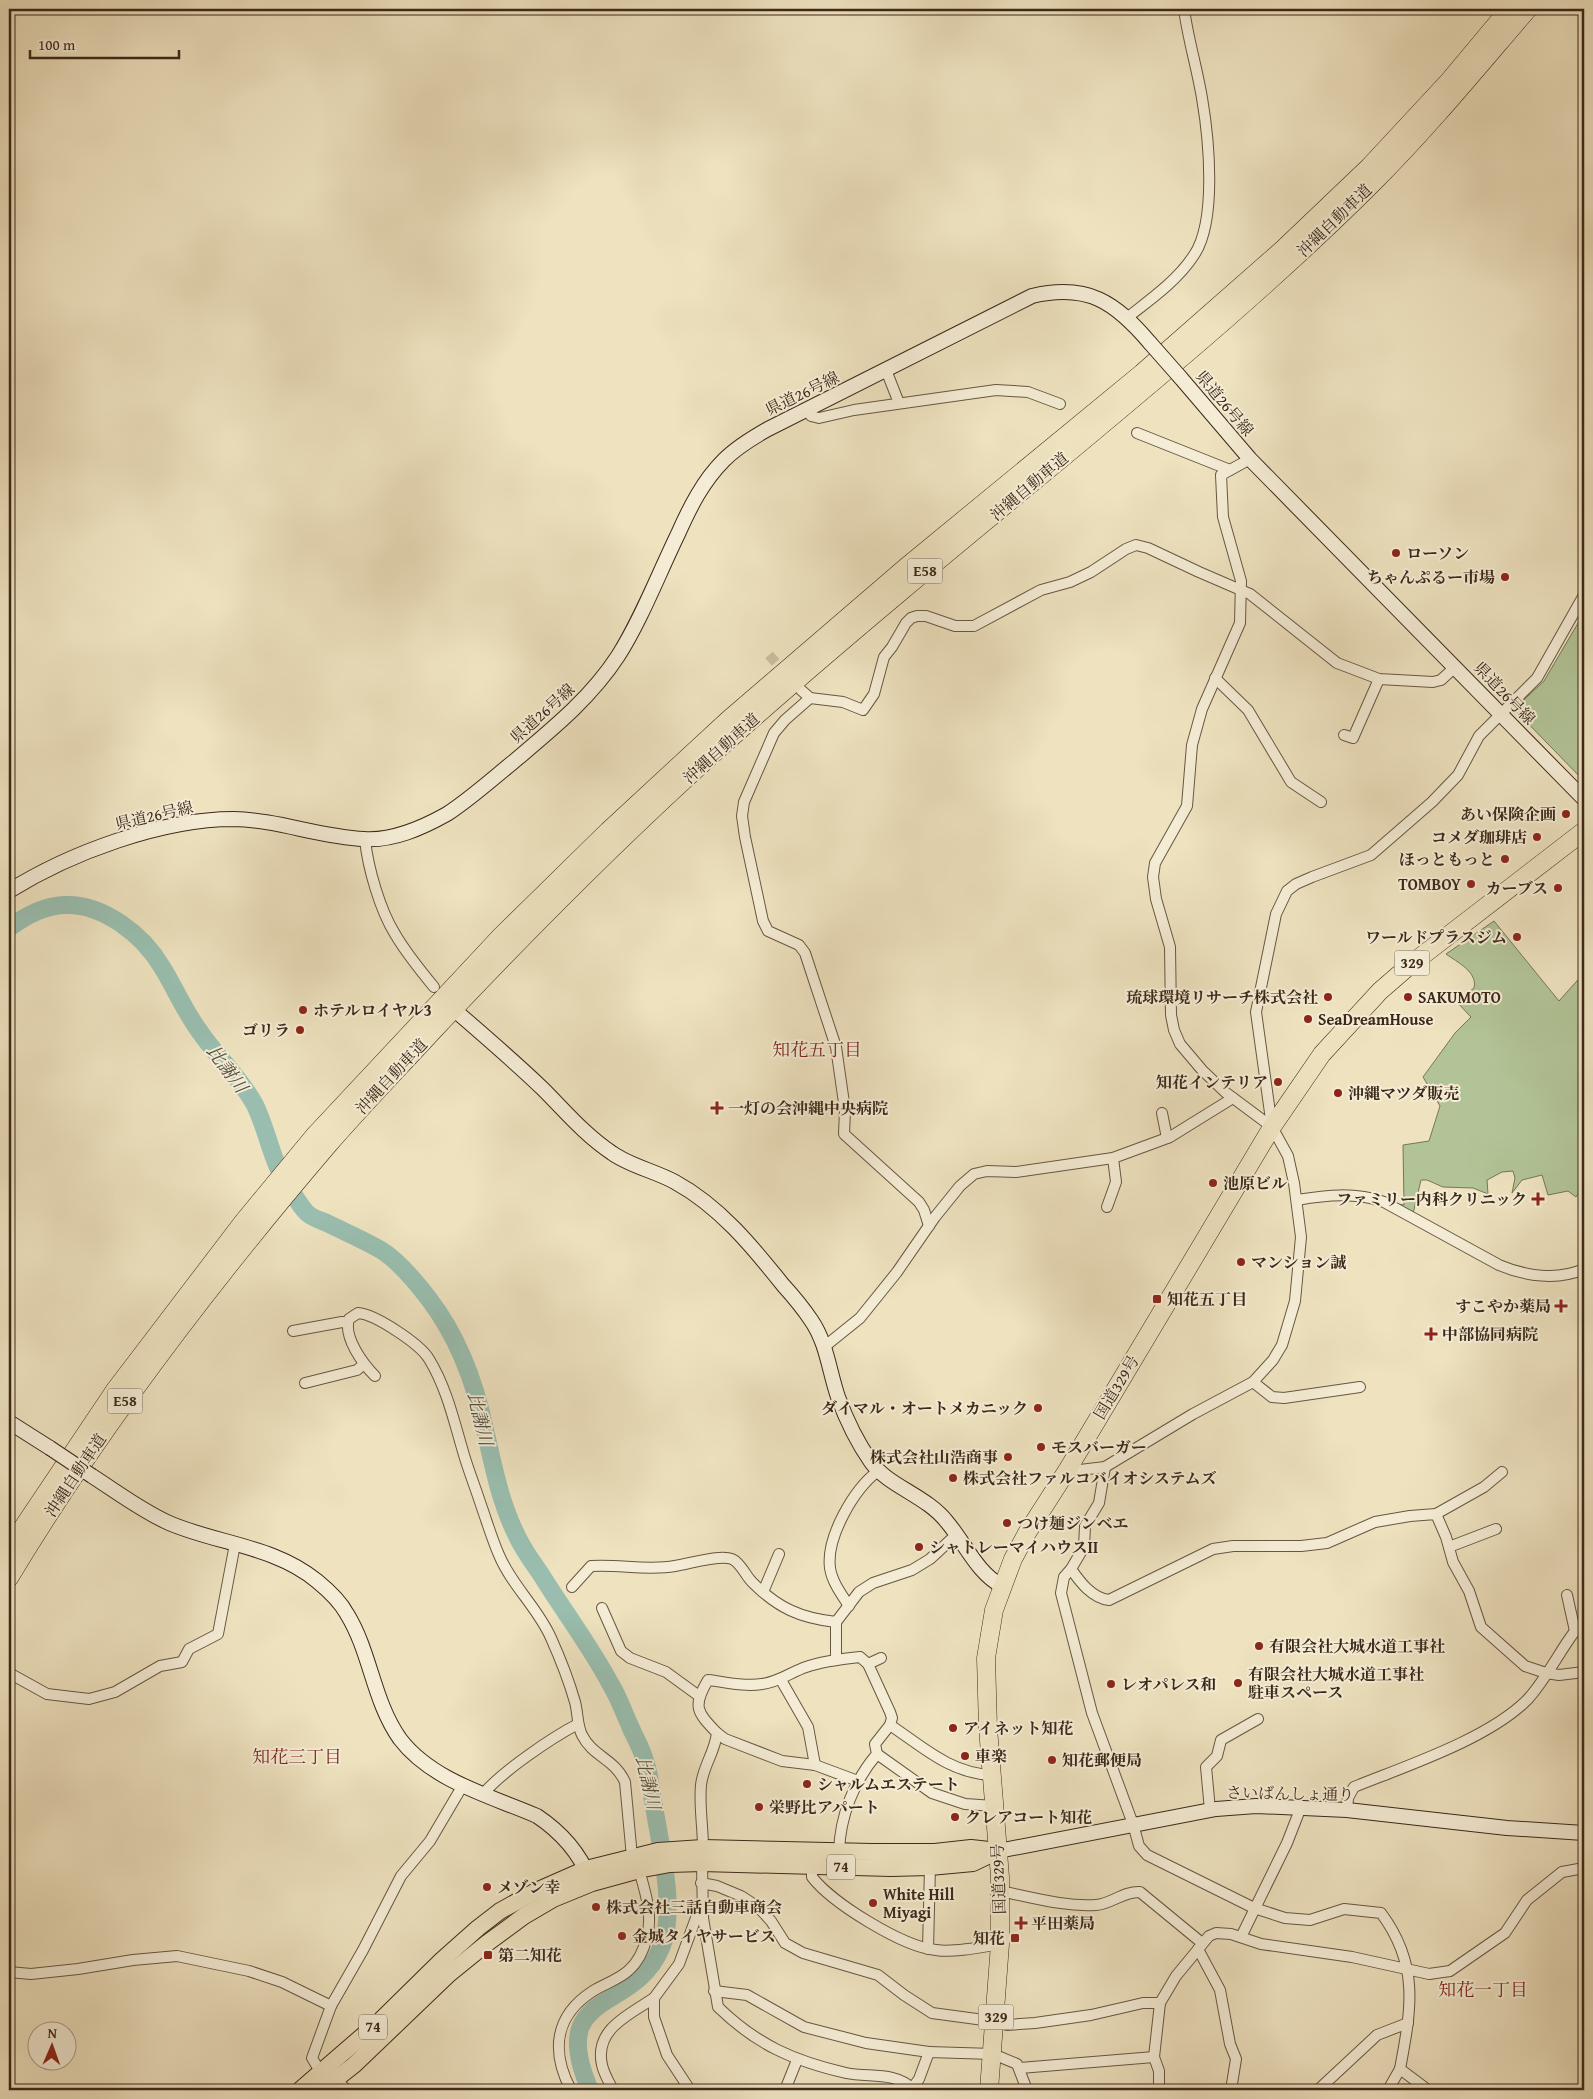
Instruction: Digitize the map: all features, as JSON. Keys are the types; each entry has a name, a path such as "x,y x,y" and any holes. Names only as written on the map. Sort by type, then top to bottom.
{"highway":[{"name":"沖縄自動車道","path":"9,1548 26,1519 115,1390 322,1139 501,936 608,831 728,720 906,567 1142,373 1283,249 1375,160 1448,82 1509,9"},
{"name":"沖縄自動車道","path":"322,1139 618,843 738,732 916,579 1147,387 1302,251 1378,178 1462,86 1528,9"},
{"name":"国道329号","path":"989,2090 1000,1944 1000,1891 985,1680 986,1658 994,1610 1002,1586 1026,1533 1068,1469 1272,1127 1322,1054 1383,989 1463,922 1584,831"},
{"name":"沖縄自動車道","path":"9,1578 38,1529 126,1399 250,1228"}],"main road":[{"name":"県道26号線","path":"9,891 77,855 140,834 214,820 252,820 365,840 395,836 448,813 467,800 558,725 596,687 619,655 690,508 714,471 741,445 768,429 1020,301 1042,294 1065,292 1088,295 1112,305 1128,318 1250,459 1584,799"},
{"path":"458,1013 543,1090 587,1133 613,1154 674,1181 697,1195 718,1212 767,1264 817,1328 837,1396 870,1460 878,1471 927,1502 946,1520 984,1573 1002,1586"},
{"path":"9,1422 92,1476 168,1522 265,1552 315,1579 347,1613 358,1635 378,1697 401,1740 420,1759 442,1775 537,1816 549,1824 574,1849 589,1876"},
{"name":"さいばんしょ通り","path":"998,1851 1210,1810 1247,1807 1302,1807 1347,1810 1507,1828 1584,1834"},
{"name":"74","path":"322,2090 391,2031 449,1974 486,1944 524,1916 589,1876 638,1863 702,1855 935,1852 971,1848 998,1851"},
{"name":"74","path":"702,1855 812,1866 891,1868 973,1864 998,1851"},
{"name":"74","path":"300,2090 334,2081"}],"street":[{"path":"1128,318 1156,295 1187,265 1195,254 1207,220 1209,187 1202,99 1184,9"},
{"path":"886,370 899,403"},
{"path":"807,410 811,416 819,418 832,414 899,403 996,390 1028,392 1060,404"},
{"path":"1137,433 1230,470"},
{"path":"1250,459 1222,475 1223,517 1241,581 1240,623 1202,710 1192,745 1187,806 1155,863 1154,877 1156,899 1170,947 1171,1015 1174,1030 1180,1044 1202,1070 1233,1098 1272,1127"},
{"path":"800,690 810,698 843,702 862,710 874,694 884,657 911,618 926,616 955,626 974,626 1041,590 1070,582 1091,572 1126,549 1136,545 1148,548 1250,594 1337,663 1379,679 1433,682 1441,680 1455,667"},
{"path":"1068,1469 1080,1470 1105,1466 1253,1382 1273,1360 1282,1345 1295,1301 1301,1237 1297,1200 1288,1156 1272,1127 1256,1012 1276,914 1287,891 1296,884 1312,876 1371,855 1432,802 1458,775 1479,736 1537,678 1584,595"},
{"path":"1215,678 1248,710 1291,782 1320,802"},
{"path":"1344,736 1353,738 1379,679"},
{"path":"810,698 785,720 774,733 744,802 742,816 744,830 762,920 768,931 799,945 805,953 836,1047 845,1110 844,1134 919,1202 924,1210 929,1226"},
{"path":"365,840 371,870 383,908 394,932 434,987"},
{"path":"824,1347 860,1318 898,1272 929,1226 960,1186 974,1174 987,1171 1016,1172 1113,1158 1167,1138 1233,1098"},
{"path":"1162,1112 1167,1138"},
{"path":"1107,1207 1116,1182 1113,1158"},
{"path":"1297,1200 1338,1195 1373,1198 1384,1202 1499,1265 1514,1271 1528,1275 1556,1275 1584,1269"},
{"path":"375,1376 364,1364 354,1348 348,1323 352,1315 358,1313 372,1316 417,1344 429,1359 451,1405 462,1450 499,1556 510,1576 545,1625 552,1639 575,1703 578,1724 587,1744 596,1753 612,1762 620,1771 625,1782 649,1918 645,1944 638,1959 629,1971 591,1993 568,2014 559,2036 559,2056 571,2090"},
{"path":"293,1331 342,1322 348,1323"},
{"path":"305,1383 357,1370 364,1364"},
{"path":"1253,1382 1272,1397 1284,1398 1360,1387"},
{"path":"1105,1466 1099,1503 1085,1526 1084,1547 1061,1584 1064,1609 1092,1713 1134,1824 1139,1846 1147,1855 1254,1908 1285,1918 1310,1920 1344,1909 1381,1913 1390,1926 1408,1968 1411,1990 1408,2023 1400,2070 1388,2090"},
{"path":"849,1606 840,1592 830,1568 833,1536 850,1504 868,1479 878,1471"},
{"path":"1071,1569 1086,1588 1098,1597 1108,1600 1213,1549 1233,1546 1301,1546 1326,1543 1375,1522 1436,1514 1484,1487 1502,1472"},
{"path":"1436,1514 1453,1562 1469,1591 1481,1627 1525,1666 1546,1674 1559,1675 1584,1672"},
{"path":"1449,1547 1496,1529"},
{"path":"836,1659 836,1622 859,1592 873,1583 912,1570 930,1559 957,1534"},
{"path":"9,1673 47,1694 89,1699 115,1692 160,1666 182,1662 189,1649 218,1634 235,1544"},
{"path":"762,1592 779,1554"},
{"path":"572,1587 591,1566 672,1567 723,1558 732,1559 750,1581 785,1610 812,1619 836,1622"},
{"path":"1567,1595 1575,1631"},
{"path":"602,1608 621,1651 630,1658 666,1672 698,1696"},
{"path":"1347,1810 1348,1798 1354,1787 1426,1758 1508,1716 1528,1698 1575,1631 1584,1622"},
{"path":"839,1852 840,1832 858,1781 877,1754 876,1744 890,1726 892,1718 868,1664 860,1657 836,1659 803,1668 781,1680 762,1684 747,1685 708,1680 698,1696 697,1708 702,1717 725,1739 782,1761 815,1764 858,1781"},
{"path":"868,1664 881,1658"},
{"path":"781,1680 808,1727 815,1764"},
{"path":"1210,1810 1206,1767 1216,1756 1221,1740 1258,1719"},
{"path":"484,1793 492,1784 543,1746 578,1724"},
{"path":"890,1726 955,1769 975,1774 991,1775"},
{"path":"717,1733 714,1748 706,1764 701,1785 701,1883 714,1991 718,2007 757,2040 797,2060 849,2074 889,2077 908,2085 912,2090 919,2079 929,2052"},
{"path":"877,1754 932,1793 965,1804 994,1806"},
{"path":"334,2081 312,2058 331,2006 363,1950 401,1876 430,1841 463,1785"},
{"path":"1241,1937 1302,1807"},
{"path":"812,1866 812,1877 834,1900 913,1945 937,1951 1000,1944"},
{"path":"928,1949 930,1867"},
{"path":"1157,2090 1158,2071 1154,2057 1160,2003 1176,1976 1200,1946 1216,1932 1231,1934 1261,1944 1352,1957 1429,1974 1450,1971 1505,1933 1527,1900 1562,1872 1584,1868"},
{"path":"701,1883 717,1886 741,1896 758,1907 771,1921 785,1943 803,1953 878,1975 932,2013 1006,2025 1035,2024 1091,2015 1143,2003 1160,2003"},
{"path":"1000,1891 1075,1904 1098,1905 1133,1892 1140,1892 1200,1946 1220,1990 1230,2044 1236,2059 1230,2090"},
{"path":"613,2090 602,2066 601,2052 603,2040 608,2031 617,2022 654,1998 679,1964 702,1902"},
{"path":"9,1972 31,1974 177,1956 249,1971 282,1982 331,2006"},
{"path":"714,1991 747,1995 804,2027 866,2043 929,2052 993,2054 1017,2064 1027,2090"},
{"path":"654,1998 654,2017 667,2055 690,2090"},
{"path":"1318,2090 1377,2035 1408,2023"},
{"path":"1020,2068 1154,2057"},
{"path":"785,2090 797,2060"},
{"path":"1400,2070 1428,2090"}],"green space":[{"path":"1584,613 1584,781 1514,709 1544,681"},
{"path":"1494,921 1559,1001 1584,973 1584,1185 1576,1197 1568,1191 1548,1195 1542,1175 1522,1180 1512,1193 1515,1178 1513,1171 1502,1172 1487,1180 1488,1194 1473,1188 1443,1187 1427,1180 1421,1180 1412,1218 1384,1202 1404,1205 1403,1145 1429,1141 1440,1106 1423,1077 1455,1033 1471,1017 1453,998 1463,996 1474,988 1473,977 1466,968 1446,954"}],"waterway":[{"name":"比謝川","path":"9,928 35,912 49,907 64,905 93,909 121,923 133,933 154,955 195,1024 249,1095 259,1115 278,1168 302,1207 311,1216 381,1250 401,1266 429,1299 457,1344 471,1377 498,1485 512,1525 526,1553 614,1690 642,1752 649,1777 666,1878 668,1916 666,1933 661,1948 648,1969 632,1984 598,2006 586,2018 579,2034 579,2057 590,2090"}],"tunnel":[{"path":"769,655 787,675"}],"place":[{"name":"ローソン","path":"1396,553"},
{"name":"ちゃんぷるー市場","path":"1505,577"},
{"name":"あい保険企画","path":"1566,814"},
{"name":"コメダ珈琲店","path":"1537,837"},
{"name":"ほっともっと","path":"1505,859"},
{"name":"TOMBOY","path":"1471,884"},
{"name":"カーブス","path":"1558,888"},
{"name":"ワールドプラスジム","path":"1517,937"},
{"name":"琉球環境リサーチ株式会社","path":"1328,997"},
{"name":"SAKUMOTO","path":"1408,997"},
{"name":"ホテルロイヤル3","path":"303,1010"},
{"name":"SeaDreamHouse","path":"1308,1019"},
{"name":"ゴリラ","path":"300,1030"},
{"name":"知花インテリア","path":"1278,1082"},
{"name":"沖縄マツダ販売","path":"1338,1093"},
{"name":"一灯の会沖縄中央病院","path":"717,1108"},
{"name":"池原ビル","path":"1213,1183"},
{"name":"ファミリー内科クリニック","path":"1538,1199"},
{"name":"マンション誠","path":"1241,1262"},
{"name":"知花五丁目","path":"1157,1299"},
{"name":"すこやか薬局","path":"1561,1306"},
{"name":"中部協同病院","path":"1431,1334"},
{"name":"ダイマル・オートメカニック","path":"1038,1408"},
{"name":"モスバーガー","path":"1041,1447"},
{"name":"株式会社山浩商事","path":"1008,1457"},
{"name":"株式会社ファルコバイオシステムズ","path":"953,1478"},
{"name":"つけ麺ジンベエ","path":"1007,1523"},
{"name":"シャトレーマイハウスⅡ","path":"919,1547"},
{"name":"有限会社大城水道工事社","path":"1259,1646"},
{"name":"有限会社大城水道工事社 駐車スペース","path":"1238,1683"},
{"name":"レオパレス和","path":"1111,1684"},
{"name":"アイネット知花","path":"953,1728"},
{"name":"車楽","path":"965,1756"},
{"name":"知花郵便局","path":"1052,1760"},
{"name":"シャルムエステート","path":"807,1784"},
{"name":"栄野比アパート","path":"759,1807"},
{"name":"クレアコート知花","path":"955,1817"},
{"name":"メゾン幸","path":"487,1887"},
{"name":"White Hill Miyagi","path":"873,1903"},
{"name":"株式会社三話自動車商会","path":"596,1907"},
{"name":"平田薬局","path":"1021,1923"},
{"name":"金城タイヤサービス","path":"622,1936"},
{"name":"知花","path":"1015,1938"},
{"name":"第二知花","path":"488,1955"}],"district":[{"name":"知花五丁目","path":"817,1050"},
{"name":"知花三丁目","path":"297,1757"},
{"name":"知花一丁目","path":"1483,1990"}]}
